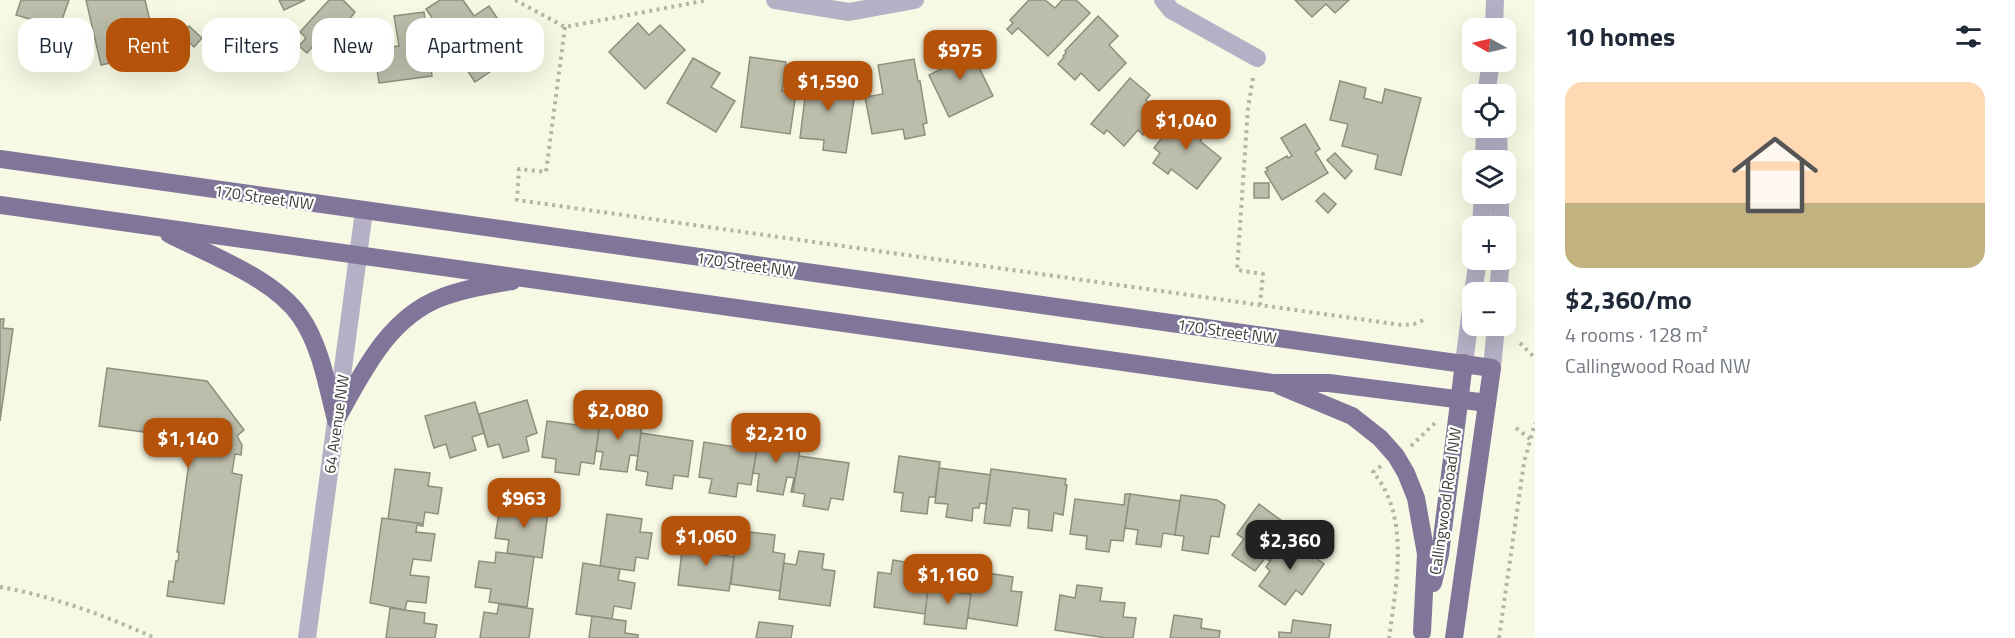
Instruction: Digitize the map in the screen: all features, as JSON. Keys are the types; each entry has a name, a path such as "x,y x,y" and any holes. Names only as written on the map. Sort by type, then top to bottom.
{"main road":[{"name":"170 Street NW","path":"0,159 1491,368"},
{"path":"0,205 1273,383 1329,382 1486,404"},
{"path":"157,227 248,273 280,295 300,316 314,343 336,420"},
{"path":"336,420 373,355 391,332 413,314 437,299 465,290 527,278"},
{"name":"Callingwood Road NW","path":"1422,635 1440,554 1464,363"},
{"name":"Callingwood Road NW","path":"1454,638 1491,368"},
{"path":"1273,383 1352,416 1380,438 1396,456 1416,498 1426,554 1422,635"}],"street":[{"path":"775,0 849,12 915,0"},
{"path":"1163,0 1171,10 1257,58"},
{"path":"1494,18 1495,0"},
{"name":"64 Avenue NW","path":"307,638 364,211"},
{"path":"1464,363 1467,336"},
{"path":"1491,368 1495,336"}],"path":[{"path":"515,0 565,27 708,0"},
{"path":"565,27 546,172 519,169 517,200 1402,326 1426,319"},
{"path":"1257,58 1248,108 1237,270 1263,274 1260,305"},
{"path":"1520,343 1535,358"},
{"path":"1406,450 1438,420"},
{"path":"1499,638 1524,462 1535,423"},
{"path":"1516,428 1530,439"},
{"path":"1387,462 1373,472 1379,479 1391,509 1397,543 1396,582 1389,638"},
{"path":"0,587 19,590 99,614 155,638"}],"building":[{"path":"21,0 69,0 63,18 26,18 16,15"},
{"path":"86,0 145,0 149,18 106,18 106,64 101,65 94,35 94,18 90,18"},
{"path":"279,0 305,0 284,10"},
{"path":"329,0 343,0 355,12 350,18 313,18"},
{"path":"440,0 463,0 474,16 489,6 497,18 432,18 426,9"},
{"path":"1029,0 1045,0 1055,8 1062,0 1076,0 1090,13 1048,56 1018,28 1012,34 1007,29 1013,23 1010,20"},
{"path":"1295,0 1349,0 1335,13 1326,4 1312,17"},
{"path":"424,12 425,18 406,18 406,72 432,72 432,76 379,83 377,72 394,72 394,47 399,46 394,16"},
{"path":"1098,16 1118,36 1109,45 1126,63 1099,91 1081,73 1075,80 1058,64 1064,57 1065,51"},
{"path":"312,19 312,47 307,53 300,47 306,38 300,32"},
{"path":"638,23 649,35 660,25 685,50 645,89 609,52"},
{"path":"190,27 202,38 194,47 190,43"},
{"path":"967,43 993,96 949,117 929,75 947,66 941,55"},
{"path":"750,57 786,62 782,91 796,93 790,134 741,127"},
{"path":"693,58 720,73 711,87 735,101 716,132 667,103"},
{"path":"914,59 927,123 923,124 925,135 905,139 903,129 872,134 865,97 883,94 878,65"},
{"path":"468,72 490,72 475,82"},
{"path":"808,73 833,76 831,89 836,90 837,84 856,86 846,153 823,150 824,140 800,138"},
{"path":"1130,78 1150,95 1146,100 1157,110 1146,121 1151,125 1143,135 1138,130 1124,146 1107,130 1104,134 1091,124"},
{"path":"1340,81 1366,88 1364,98 1382,103 1385,89 1421,98 1401,175 1375,169 1378,155 1342,146 1348,124 1330,120"},
{"path":"1183,111 1208,131 1200,141 1221,158 1197,189 1171,169 1168,174 1153,163 1160,153 1154,148"},
{"path":"1305,124 1320,149 1315,152 1328,173 1282,200 1265,172 1268,170 1266,168 1287,156 1288,158 1292,156 1281,138"},
{"path":"1335,153 1352,171 1345,179 1327,160"},
{"path":"1254,183 1269,183 1269,198 1254,198"},
{"path":"1324,193 1336,204 1328,213 1316,201"},
{"path":"0,319 4,319 3,328 13,329 0,421"},
{"path":"107,368 207,381 244,430 237,436 242,445 241,455 235,454 232,473 242,475 224,604 167,596 169,581 173,582 176,561 178,561 179,552 177,552 190,454 196,455 197,449 189,438 99,426"},
{"path":"527,400 537,433 526,437 529,451 503,458 499,444 488,447 479,414"},
{"path":"475,402 484,433 472,437 476,450 450,458 446,444 434,448 425,416"},
{"path":"601,414 643,419 638,456 630,455 627,472 600,469 603,452 596,451"},
{"path":"547,421 599,428 594,464 581,462 579,475 555,472 556,459 542,457"},
{"path":"641,433 693,441 688,477 674,475 672,489 646,485 648,472 636,470"},
{"path":"757,435 759,436 751,485 738,483 736,497 709,493 712,479 699,477 704,442 755,450"},
{"path":"759,436 798,442 797,449 800,449 793,492 791,492 794,478 787,477 783,495 757,491 759,474 753,473"},
{"path":"799,456 849,463 843,500 831,498 828,510 803,506 805,494 793,492"},
{"path":"899,456 940,462 935,497 929,497 927,514 901,511 903,493 894,492"},
{"path":"939,468 991,475 986,504 980,503 979,508 973,508 972,521 946,517 948,504 935,503"},
{"path":"395,469 430,473 428,486 442,488 438,514 425,512 423,524 388,519"},
{"path":"991,469 1066,479 1063,515 1054,513 1052,531 1028,528 1029,510 1013,508 1010,526 984,523"},
{"path":"1125,494 1130,494 1123,541 1111,540 1109,552 1086,549 1087,536 1070,534 1075,499 1124,505"},
{"path":"1130,494 1180,501 1175,535 1163,533 1161,547 1136,544 1138,530 1125,528"},
{"path":"1181,495 1217,500 1225,505 1219,537 1211,536 1208,554 1182,550 1184,536 1175,535"},
{"path":"514,501 549,505 542,558 507,553 509,540 495,538 499,512 512,514"},
{"path":"1259,504 1293,529 1270,561 1265,558 1255,571 1232,555 1244,539 1237,534"},
{"path":"607,514 642,519 640,532 652,533 648,559 636,557 634,571 600,566"},
{"path":"382,518 423,524 423,526 417,525 416,532 435,534 431,561 413,559 410,575 429,577 426,603 407,601 405,610 370,603"},
{"path":"1293,529 1296,532 1290,539 1324,564 1302,595 1296,590 1285,605 1259,586 1270,571 1266,567"},
{"path":"750,532 775,535 773,552 785,554 780,591 731,584 735,547 748,549"},
{"path":"696,538 723,541 721,555 734,557 729,591 678,585 682,550 695,552"},
{"path":"799,551 824,554 822,569 835,571 830,606 779,599 784,563 796,565"},
{"path":"496,552 534,557 527,607 489,602 491,589 475,587 479,561 495,563"},
{"path":"893,560 918,564 916,578 930,580 925,614 874,607 878,572 891,574"},
{"path":"583,563 620,569 618,580 635,583 631,609 614,606 612,619 576,614"},
{"path":"987,573 1013,577 1011,591 1022,592 1017,626 968,618 970,584 985,586"},
{"path":"941,577 961,579 959,593 971,594 966,629 924,624 928,589 940,590"},
{"path":"1077,585 1102,588 1100,601 1125,603 1123,617 1136,618 1133,638 1106,638 1055,630 1060,595 1075,598"},
{"path":"499,604 533,609 529,638 480,638 484,612 497,614"},
{"path":"390,608 425,613 424,623 437,625 435,638 386,638"},
{"path":"1174,615 1202,619 1201,628 1220,631 1219,638 1170,638"},
{"path":"592,616 626,621 625,633 638,635 638,638 589,638"},
{"path":"1293,620 1331,625 1329,638 1279,638 1279,632 1291,633"},
{"path":"759,622 793,626 791,638 756,638"}]}
